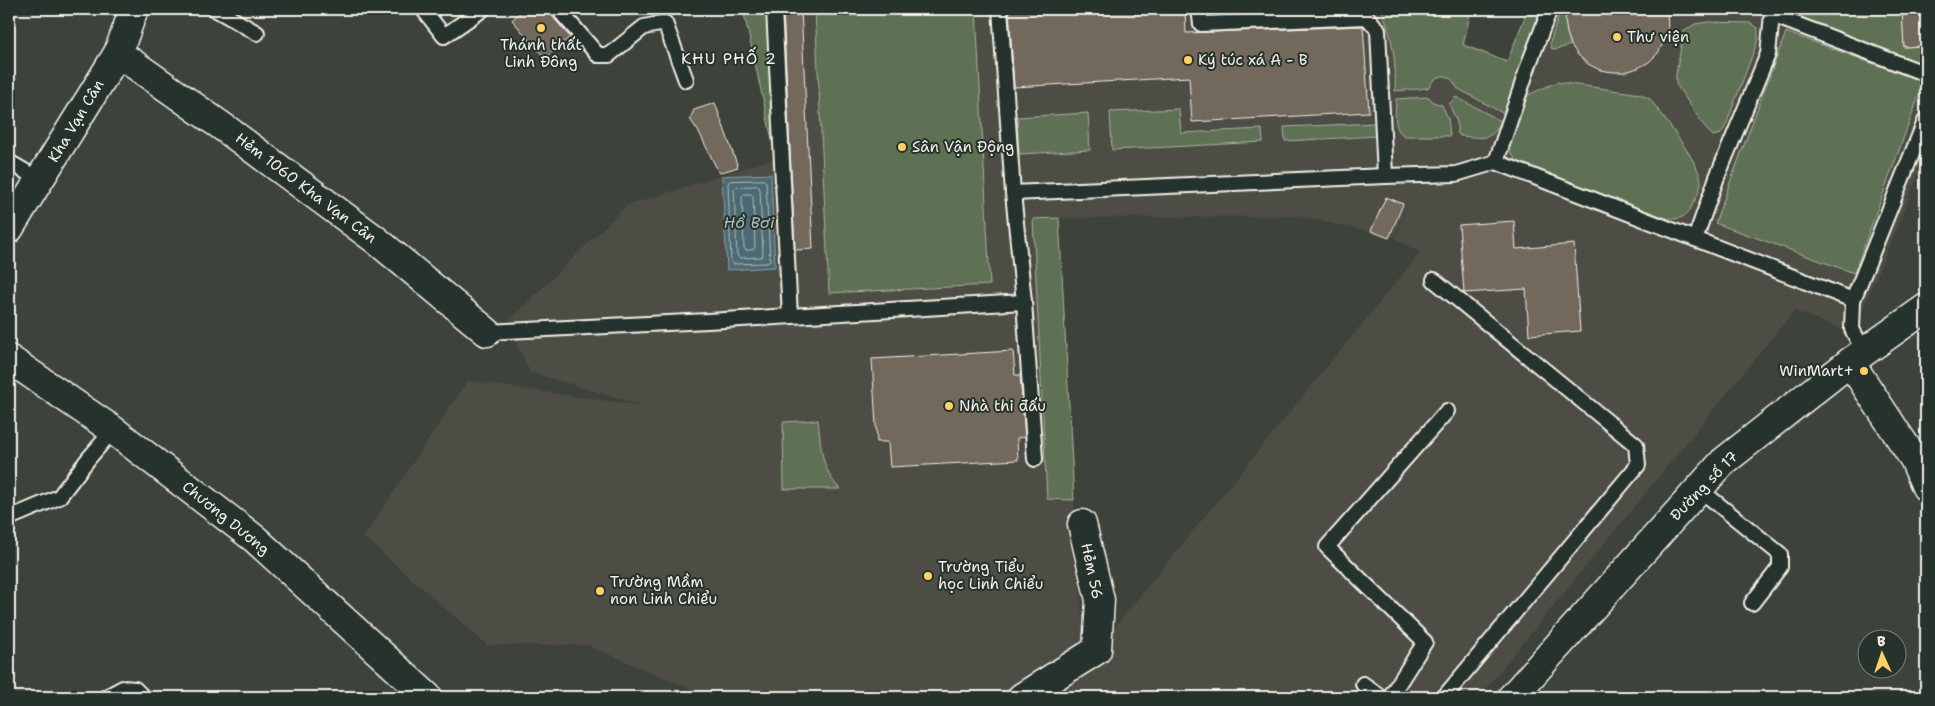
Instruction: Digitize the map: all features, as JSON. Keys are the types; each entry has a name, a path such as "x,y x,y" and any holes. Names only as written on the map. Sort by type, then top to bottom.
{"street":[{"name":"Kha Vạn Cân","path":"9,228 118,53 134,9"},
{"name":"Hẻm 1060 Kha Vạn Cân","path":"118,53 230,132 376,240 487,332"},
{"name":"Đường số 17","path":"1512,697 1723,462 1857,357 1926,308"},
{"path":"1857,357 1914,459 1926,487"},
{"name":"Chương Dương","path":"9,359 113,430 255,539 428,697"},
{"name":"Hẻm 56","path":"1022,697 1050,689 1097,650 1100,600 1082,524"}],"lane":[{"path":"215,9 257,33"},
{"path":"423,9 444,36 483,9"},
{"path":"558,9 598,55 609,55 644,27 665,23 686,80"},
{"path":"774,9 790,316"},
{"path":"1000,9 1013,193 1024,302 1036,459"},
{"path":"1200,9 1201,24 1367,17 1378,30 1385,176"},
{"path":"1496,162 1530,61 1550,9"},
{"path":"1695,239 1717,177 1768,54 1773,12 1926,74"},
{"path":"1857,357 1852,329 1853,300 1926,119"},
{"path":"9,162 40,180"},
{"path":"1013,193 1456,174 1496,162 1853,300"},
{"path":"1434,280 1636,445 1638,465 1444,697"},
{"path":"487,332 1024,302"},
{"path":"1390,697 1426,642 1327,547 1447,411"},
{"path":"9,518 59,497 113,430"},
{"path":"1699,489 1780,554 1780,567 1752,603"},
{"path":"1363,684 1381,697"},
{"path":"106,697 123,688 135,689 143,697"}],"shaded area":[{"path":"743,9 1473,9 1465,44 1508,61 1528,9 1926,9 1926,156 1855,328 1847,331 1784,307 1794,311 1479,697 1066,697 1064,689 1420,253 1395,238 1414,190 1394,237 1297,216 1059,218 1084,651 1008,697 710,697 587,645 487,645 364,537 467,381 644,406 530,372 507,323 626,206 776,158"}],"green space":[{"path":"743,9 766,9 776,158"},
{"name":"Sân Vận Động","path":"815,9 976,9 990,285 829,293"},
{"path":"1378,9 1471,9 1463,45 1507,62 1528,9 1541,9 1504,114 1457,88 1451,79 1443,76 1435,79 1428,88 1395,91 1394,59 1389,31 1382,10"},
{"path":"1561,9 1567,9 1566,27 1571,45 1554,50 1551,48 1550,43"},
{"path":"1789,9 1902,9 1904,47 1926,46 1926,62 1920,63 1799,19"},
{"path":"1708,22 1751,23 1758,28 1758,40 1726,125 1721,134 1713,136 1676,84 1684,31 1695,24"},
{"path":"1786,32 1924,82 1854,273 1715,223"},
{"path":"1557,82 1640,94 1650,99 1688,152 1699,174 1701,182 1699,190 1691,208 1686,214 1678,218 1669,219 1519,164 1508,149 1528,95"},
{"path":"1429,97 1433,102 1442,105 1448,118 1450,136 1405,136 1398,130 1396,125 1396,99"},
{"path":"1456,97 1501,121 1494,133 1485,137 1460,136 1457,132 1457,122 1449,104"},
{"path":"1179,109 1181,133 1262,129 1263,142 1112,150 1110,112"},
{"path":"1088,113 1090,150 1019,154 1017,117"},
{"path":"1376,123 1377,136 1285,141 1284,127"},
{"path":"1059,218 1074,500 1047,499 1033,219"},
{"path":"818,420 825,466 840,489 784,489 783,422"}],"water":[{"name":"Hồ Bơi","path":"771,174 775,267 727,270 722,176"}],"building":[{"name":"Thánh thất Linh Đông","path":"524,9 546,9 570,37 545,58 512,20"},
{"path":"783,9 801,9 813,249 795,250"},
{"name":"Ký túc xá A - B","path":"1009,9 1185,9 1186,33 1363,26 1369,112 1192,122 1189,77 1014,87"},
{"name":"Thư viện","path":"1567,9 1667,9 1668,30 1658,53 1649,62 1625,72 1600,70 1588,64 1571,45 1565,20"},
{"path":"1902,9 1926,9 1926,46 1904,47"},
{"path":"715,103 738,167 719,173 700,134 690,119 694,110"},
{"path":"1386,197 1403,204 1389,238 1371,231"},
{"path":"1514,221 1516,249 1574,244 1580,331 1529,335 1526,289 1464,293 1459,225"},
{"name":"Nhà thi đấu","path":"1013,351 1015,375 1020,375 1025,437 1017,438 1018,460 890,467 888,442 877,442 872,359"}],"place":[{"name":"Thánh thất Linh Đông","path":"541,28"},
{"name":"Thư viện","path":"1617,37"},
{"name":"Ký túc xá A - B","path":"1188,60"},
{"name":"Sân Vận Động","path":"902,147"},
{"name":"WinMart+","path":"1864,371"},
{"name":"Nhà thi đấu","path":"949,406"},
{"name":"Trường Tiểu học Linh Chiểu","path":"928,576"},
{"name":"Trường Mầm non Linh Chiểu","path":"600,591"}],"district":[{"name":"KHU PHỐ 2","path":"729,58"}]}
